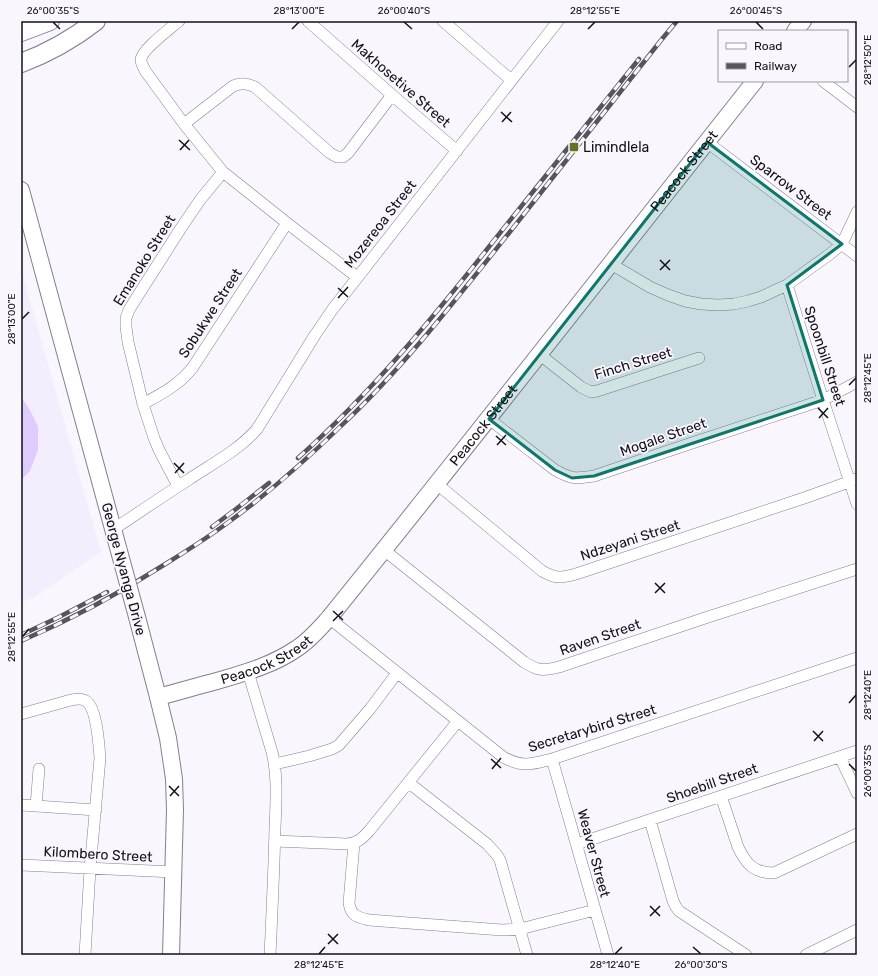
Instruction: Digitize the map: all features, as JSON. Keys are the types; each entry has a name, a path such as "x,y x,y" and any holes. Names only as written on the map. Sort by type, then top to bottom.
{"main road":[{"path":"21,32 50,21"},
{"path":"21,64 61,44 96,21"}],"street":[{"path":"179,21 145,50 141,60 142,66 146,72 184,124 223,172 286,223 357,277"},
{"name":"Makhosetive Street","path":"308,21 457,151"},
{"path":"443,21 511,80"},
{"name":"Mozereoa Street","path":"114,529 249,438 257,428 322,324 357,277 558,21"},
{"path":"796,30 803,21"},
{"name":"Peacock Street","path":"158,698 248,672 276,660 296,649 311,637 329,618 489,419 754,82"},
{"path":"824,82 857,107"},
{"path":"184,124 233,86 242,83 248,84 254,87 330,153 337,157 343,158 392,95"},
{"name":"Sparrow Street","path":"706,142 857,256"},
{"name":"Emanoko Street","path":"178,486 159,450 143,404 128,342 126,318 137,296 181,228 200,200 223,172"},
{"name":"George Nyanga Drive","path":"21,190 114,529 168,738 174,779 175,810 171,955"},
{"path":"611,264 662,292 685,301 718,305 748,302 787,285 842,244 857,212"},
{"name":"Sobukwe Street","path":"143,404 176,385 193,367 286,223"},
{"name":"Spoonbill Street","path":"787,285 823,400 853,480 857,504"},
{"name":"Finch Street","path":"539,354 581,387 591,392 699,358"},
{"name":"Mogale Street","path":"489,419 555,470 572,478 580,478 594,476 823,400 857,382"},
{"name":"Ndzeyani Street","path":"437,484 542,570 550,575 564,577 853,480"},
{"name":"Raven Street","path":"384,550 524,662 533,668 540,670 548,670 559,667 857,569"},
{"name":"Secretarybird Street","path":"329,618 503,757 511,762 519,764 530,764 552,759 857,658"},
{"path":"248,672 275,764 277,785 270,955"},
{"path":"275,764 309,756 340,745 397,673"},
{"path":"21,714 74,699 82,699 86,701 90,704 93,712 98,735 100,758 90,869 85,955"},
{"path":"275,841 340,844 354,843 358,841 369,832 458,721"},
{"name":"Shoebill Street","path":"577,844 857,751"},
{"path":"840,757 857,792"},
{"name":"Weaver Street","path":"552,759 608,955"},
{"path":"36,806 39,769"},
{"path":"409,783 486,844 497,855 500,860 527,955"},
{"path":"721,796 738,847 746,862 752,867 766,873 774,873 857,834"},
{"path":"21,805 96,810"},
{"path":"650,820 669,889 676,907 679,911 746,955"},
{"path":"354,843 349,903 350,909 356,916 369,920 485,929 520,929 595,910"},
{"name":"Kilombero Street","path":"21,865 174,872"},
{"path":"806,955 857,930"}],"highlighted area":[{"path":"707,142 842,244 787,285 823,400 594,476 572,478 555,470 489,419"}],"shaded area":[{"path":"21,268 101,552 33,598 21,602"},
{"path":"21,397 30,410 38,427 38,450 30,471 21,480"}],"railway":[{"path":"21,641 59,624 114,595 199,543 259,499 329,438 387,380 429,332 677,21"},
{"path":"298,458 325,434 400,355 639,59"},
{"path":"212,527 269,483"},
{"path":"21,635 107,592"}],"place":[{"name":"Limindlela","path":"574,147"}]}
